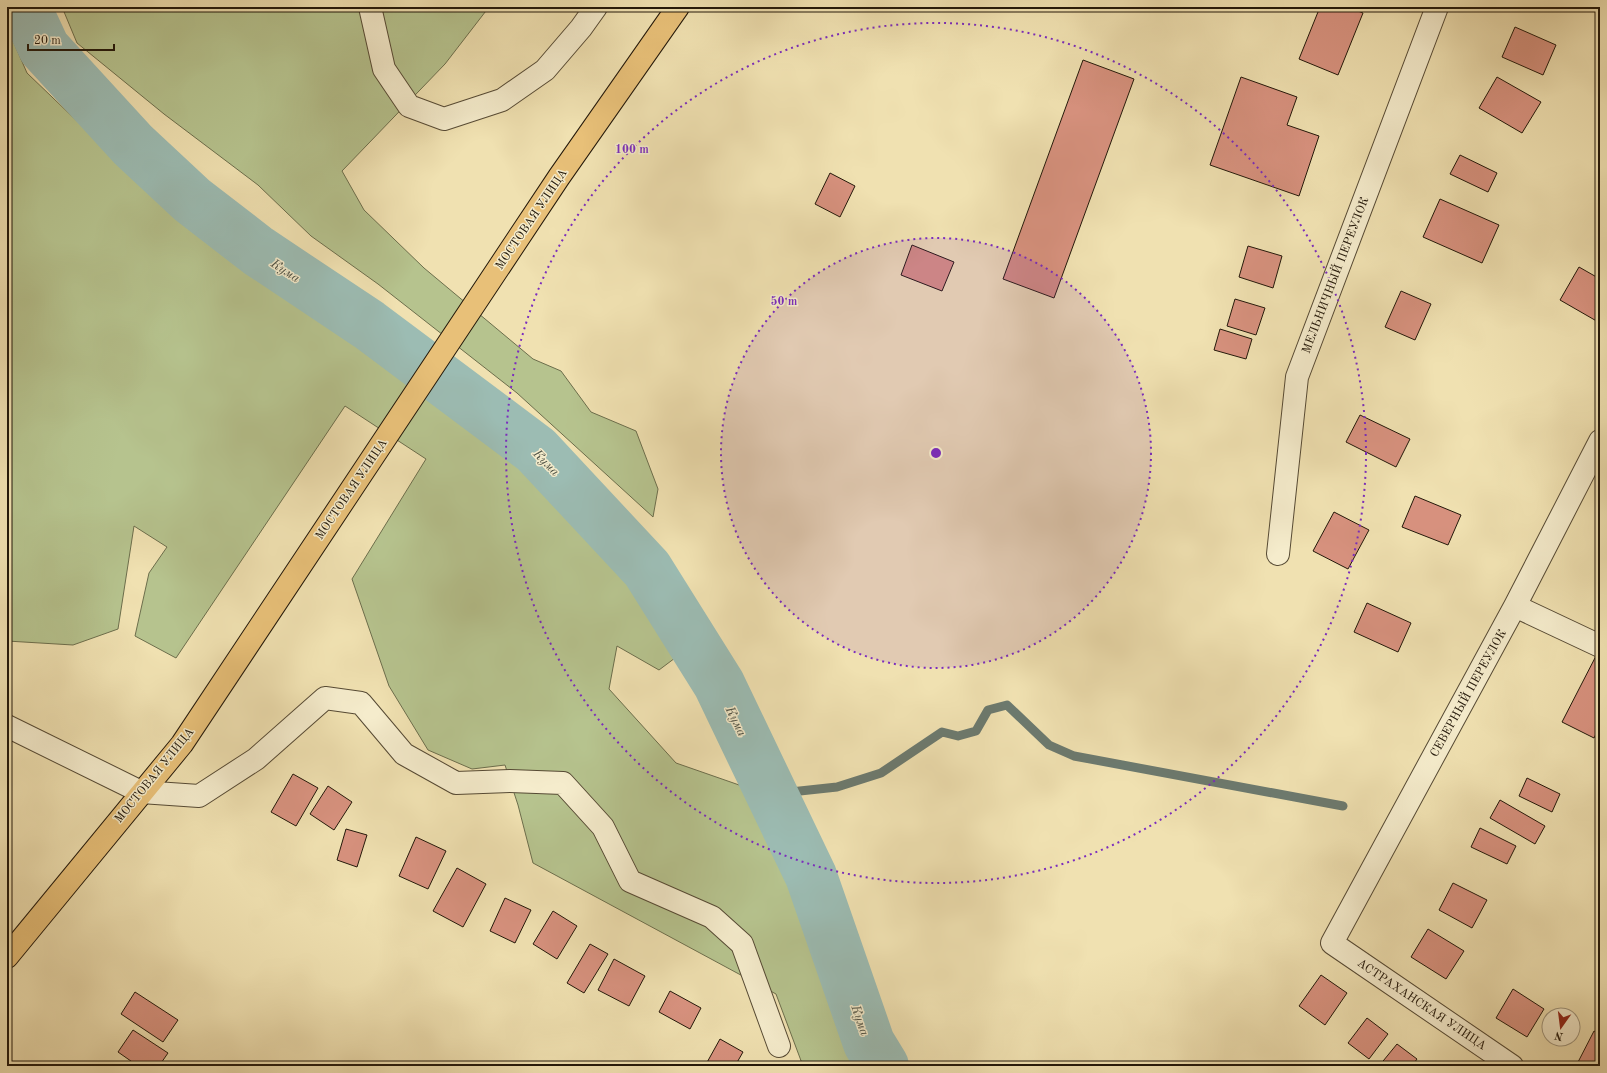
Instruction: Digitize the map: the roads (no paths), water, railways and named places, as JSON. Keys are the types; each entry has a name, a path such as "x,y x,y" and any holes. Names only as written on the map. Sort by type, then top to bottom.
{"main road":[{"name":"МОСТОВАЯ УЛИЦА","path":"7,957 141,792 182,744 559,177 678,7"}],"street":[{"path":"370,7 384,69 409,106 444,119 502,100 545,70 581,28 596,7"},
{"name":"МЕЛЬНИЧНЫЙ ПЕРЕУЛОК","path":"1278,554 1297,377 1437,7"},
{"name":"СЕВЕРНЫЙ ПЕРЕУЛОК","path":"1332,943 1515,606 1600,441"},
{"path":"1515,606 1600,646"},
{"path":"7,726 141,792 199,796 256,759 325,698 361,703 404,754 456,783 510,781 563,783 603,828 630,881 712,917 742,944 779,1046"},
{"name":"АСТРАХАНСКАЯ УЛИЦА","path":"1332,943 1512,1066"}],"waterway":[{"name":"Кума","path":"25,7 44,48 133,145 192,200 258,251 369,325 536,450 647,569 719,684 811,876 869,1043 883,1066"},
{"path":"772,794 837,787 881,773 942,732 958,736 976,731 988,710 1007,705 1049,745 1074,756 1343,806"}]}
